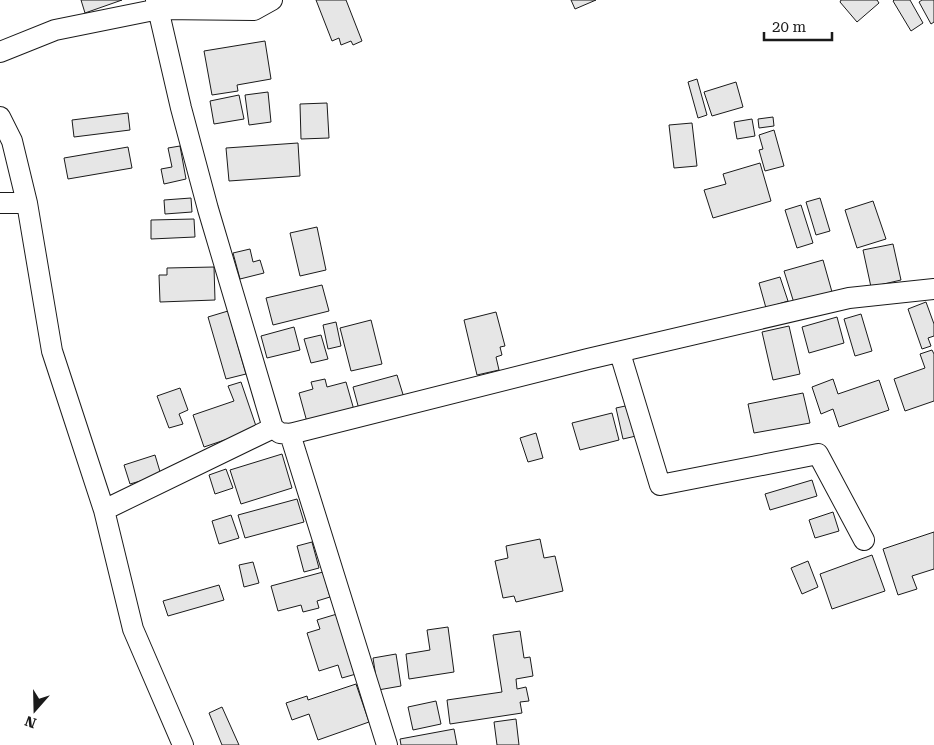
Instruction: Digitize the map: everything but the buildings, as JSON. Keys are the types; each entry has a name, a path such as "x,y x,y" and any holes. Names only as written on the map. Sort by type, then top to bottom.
{"street":[{"path":"0,52 55,30 157,5 254,10 272,0"},
{"path":"157,5 196,163 281,431 387,745"},
{"path":"0,117 12,141 27,203 52,350 104,510 133,629 183,745"},
{"path":"0,203 27,203"},
{"path":"104,510 281,431 849,298 934,289"},
{"path":"620,353 660,485 818,454 864,540"}]}
